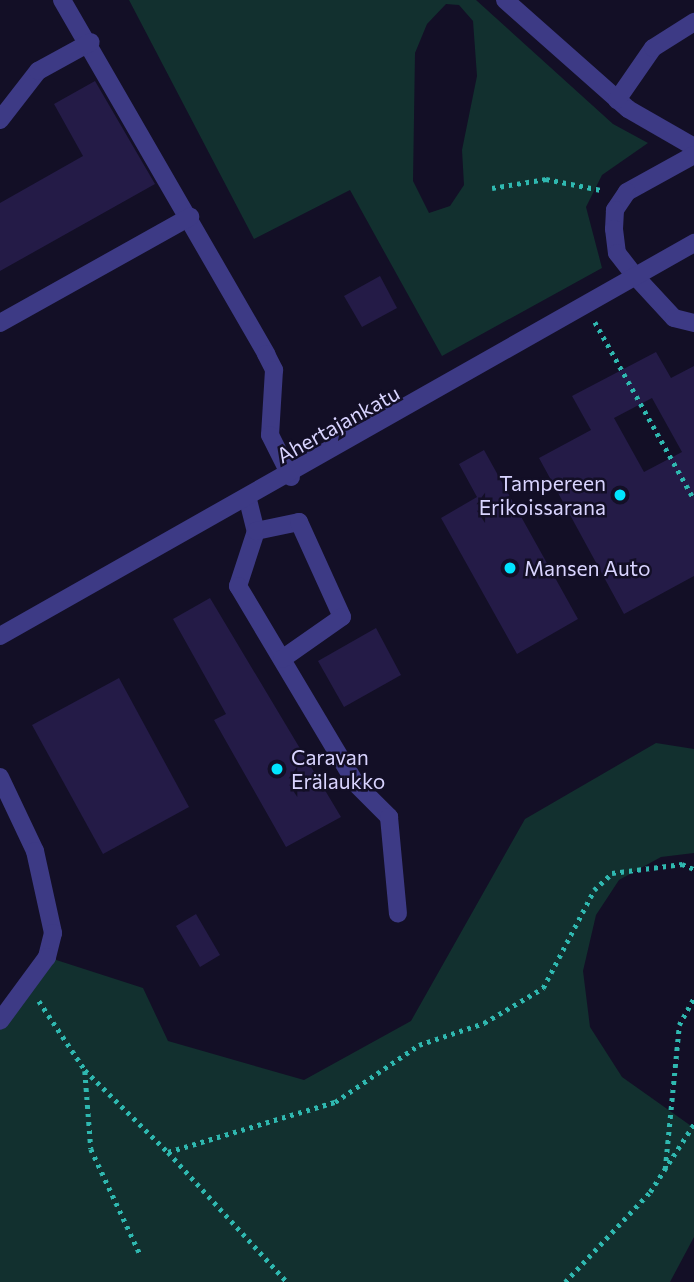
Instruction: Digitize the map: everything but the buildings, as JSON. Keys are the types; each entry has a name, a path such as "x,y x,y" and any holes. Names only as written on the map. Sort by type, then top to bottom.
{"street":[{"path":"62,0 91,42 274,370 270,435 292,477"},
{"path":"505,0 617,100 694,147"},
{"path":"617,100 653,48 694,22"},
{"path":"0,120 38,71 91,42"},
{"path":"694,155 627,192 615,210 614,229 617,253 636,277 674,318 694,323"},
{"path":"0,323 190,217"},
{"name":"Ahertajankatu","path":"0,636 292,477 694,243"},
{"path":"248,500 256,531 238,586 356,784 389,817 398,914"},
{"path":"256,531 299,522 342,617 282,659"},
{"path":"0,777 50,902 47,957 0,1021"}],"path":[{"path":"492,188 546,179 627,192"},
{"path":"587,306 694,499"},
{"path":"168,1152 335,1102 419,1045 493,1018 543,988 594,890 612,873 682,864 694,869"},
{"path":"29,985 85,1070 168,1152 287,1282"},
{"path":"665,1170 679,1026 694,998"},
{"path":"85,1070 91,1149 141,1256"},
{"path":"565,1282 665,1170 694,1124"}],"green space":[{"path":"129,0 476,0 613,124 648,143 602,175 586,207 602,268 442,356 350,190 254,239","holes":["446,4 459,5 473,21 477,76 462,150 464,185 450,206 429,213 413,181 415,53 427,24"]},
{"path":"656,743 694,749 694,853 661,857 619,880 596,915 583,971 590,1027 622,1077 694,1128 694,1237 670,1282 0,1282 0,1020 47,957 143,988 168,1041 304,1080 411,1021 525,819"}],"place":[{"name":"Tampereen Erikoissarana","path":"620,495"},
{"name":"Mansen Auto","path":"510,568"},
{"name":"Caravan Erälaukko","path":"277,769"}]}
